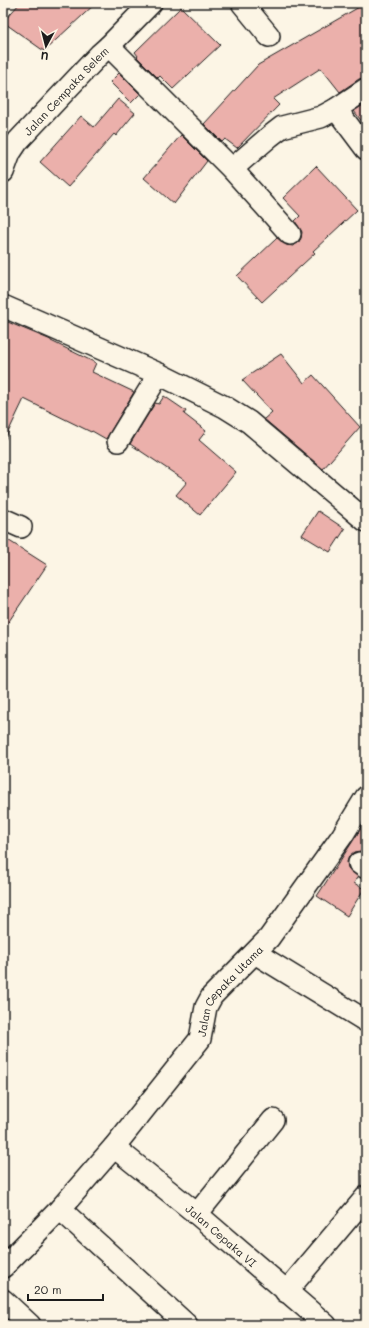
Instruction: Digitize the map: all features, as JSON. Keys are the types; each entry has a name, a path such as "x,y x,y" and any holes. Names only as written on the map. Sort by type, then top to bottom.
{"street":[{"name":"Jalan Cempaka Selem","path":"3,172 10,153 18,141 100,54 115,52 151,3"},
{"path":"242,3 268,36"},
{"path":"115,52 232,169 290,234"},
{"path":"232,169 282,127 321,118 366,89"},
{"path":"336,109 366,149"},
{"path":"3,306 159,374 225,407 249,422 366,522"},
{"path":"118,441 159,374"},
{"name":"Jalan Cepaka Utama","path":"3,1267 60,1209 114,1147 200,1039 206,1007 212,996 269,938 342,836 366,797"},
{"path":"255,953 366,1020"},
{"path":"197,1214 273,1120"},
{"name":"Jalan Cepaka VI","path":"114,1147 197,1214 326,1325"},
{"path":"286,1292 366,1197"},
{"path":"60,1209 187,1325"},
{"path":"3,1300 30,1325"}],"building":[{"path":"20,3 96,3 44,51 3,22"},
{"path":"366,3 366,77 359,79 340,92 321,68 273,99 279,105 237,148 225,139 222,142 204,124 258,65"},
{"path":"181,7 220,45 173,89 160,76 158,78 137,57 138,56 135,52"},
{"path":"119,73 140,94 131,103 110,82"},
{"path":"118,99 135,113 116,136 114,134 68,187 40,162 81,116 94,127"},
{"path":"366,103 366,127 354,111"},
{"path":"181,135 207,161 174,204 144,178"},
{"path":"316,166 357,210 313,251 315,253 262,302 237,276 277,238 287,245 293,246 298,243 302,232 295,221 300,216 283,198"},
{"path":"3,320 51,340 96,363 92,372 134,392 106,439 24,399 3,443"},
{"path":"281,354 304,383 313,375 360,427 323,469 264,419 272,412 242,380"},
{"path":"164,396 186,411 184,414 206,431 199,440 236,472 200,515 176,495 187,482 130,444 155,403 159,404"},
{"path":"318,511 345,529 330,552 302,535"},
{"path":"3,537 47,565 3,630"},
{"path":"366,821 366,853 360,851 354,852 349,856 347,862 348,868 358,877 354,883 364,889 347,916 317,896"}]}
